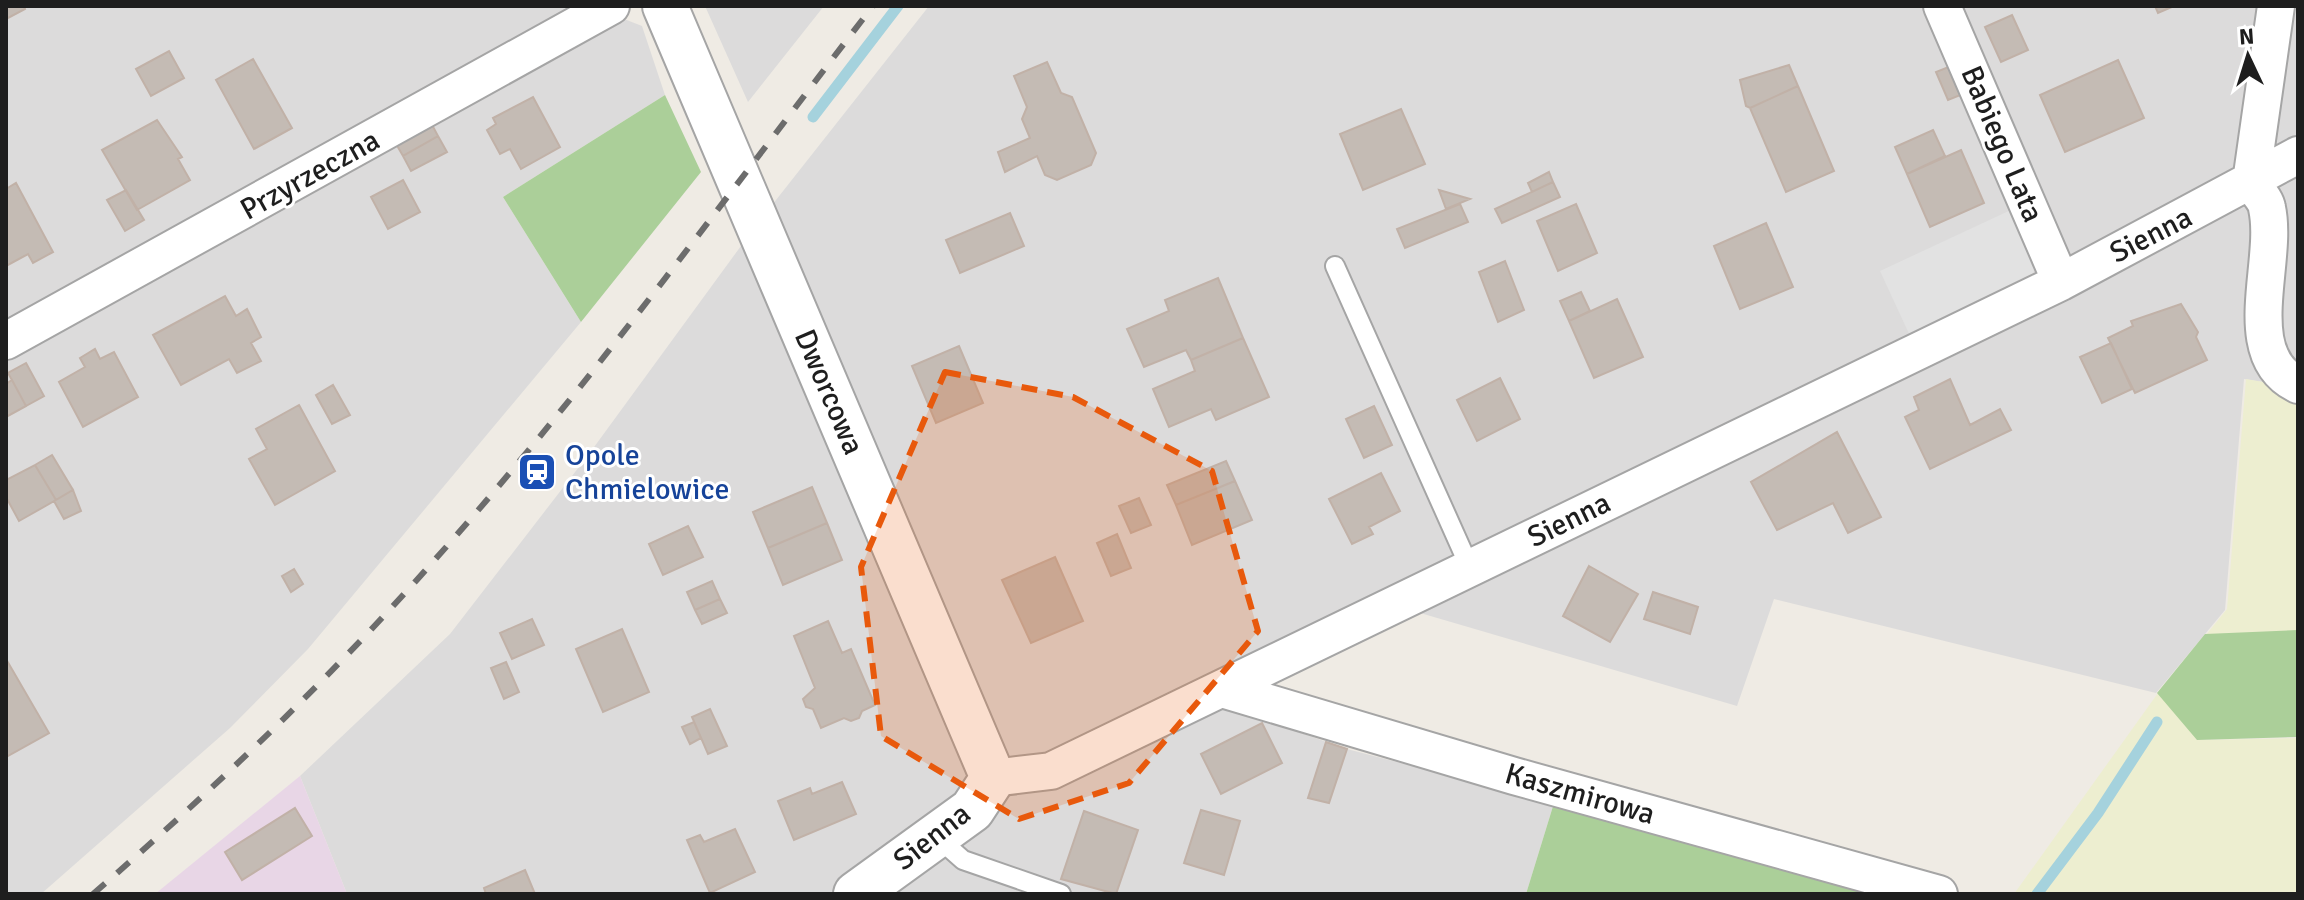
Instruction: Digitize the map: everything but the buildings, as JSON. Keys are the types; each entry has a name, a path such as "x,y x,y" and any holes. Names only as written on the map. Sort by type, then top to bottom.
{"street":[{"name":"Przyrzeczna","path":"6,341 611,6"},
{"name":"Dworcowa","path":"665,6 993,778"},
{"name":"Babiego Lata","path":"1942,6 2061,282"},
{"path":"2276,6 2251,182 2268,207 2265,348 2281,377 2298,385"},
{"name":"Sienna","path":"856,894 972,810 993,778 1051,771 2061,282 2298,155"},
{"name":"Kaszmirowa","path":"1222,689 1514,776 1939,894"}],"lane":[{"path":"1335,266 1470,568"},
{"path":"937,837 963,860 1061,894"}],"highlighted area":[{"path":"945,372 1073,397 1212,471 1258,631 1129,783 1019,819 881,736 861,567"}],"shaded area":[{"path":"6,6 571,6 6,329"},
{"path":"705,6 824,6 748,102"},
{"path":"929,6 2298,6 2298,388 2244,379 2225,610 2156,693 1774,599 1737,706 1393,605 1203,699 1347,749 1554,803 1526,894 347,894 300,776 450,634 589,454 757,224"},
{"path":"619,17 642,26 665,95 503,197 581,322 308,649 230,728 41,894 6,894 6,351"},
{"path":"2013,209 2034,253 2033,295 1917,351 1880,271"},
{"path":"300,776 347,894 155,894"}],"green space":[{"path":"665,95 701,172 581,322 503,197"},
{"path":"2246,379 2298,388 2298,631 2206,635 2227,609"},
{"path":"2298,630 2298,737 2197,740 2157,693 2205,634"},
{"path":"2158,693 2199,740 2298,738 2298,894 2014,894"},
{"path":"1554,803 1904,894 1526,894"}],"waterway":[{"path":"813,117 898,6"},
{"path":"2037,894 2098,813 2157,722"}],"railway":[{"path":"93,894 177,820 298,704 376,624 475,514 592,372 873,6"}],"place":[{"name":"Opole Chmielowice","path":"537,472"}]}
